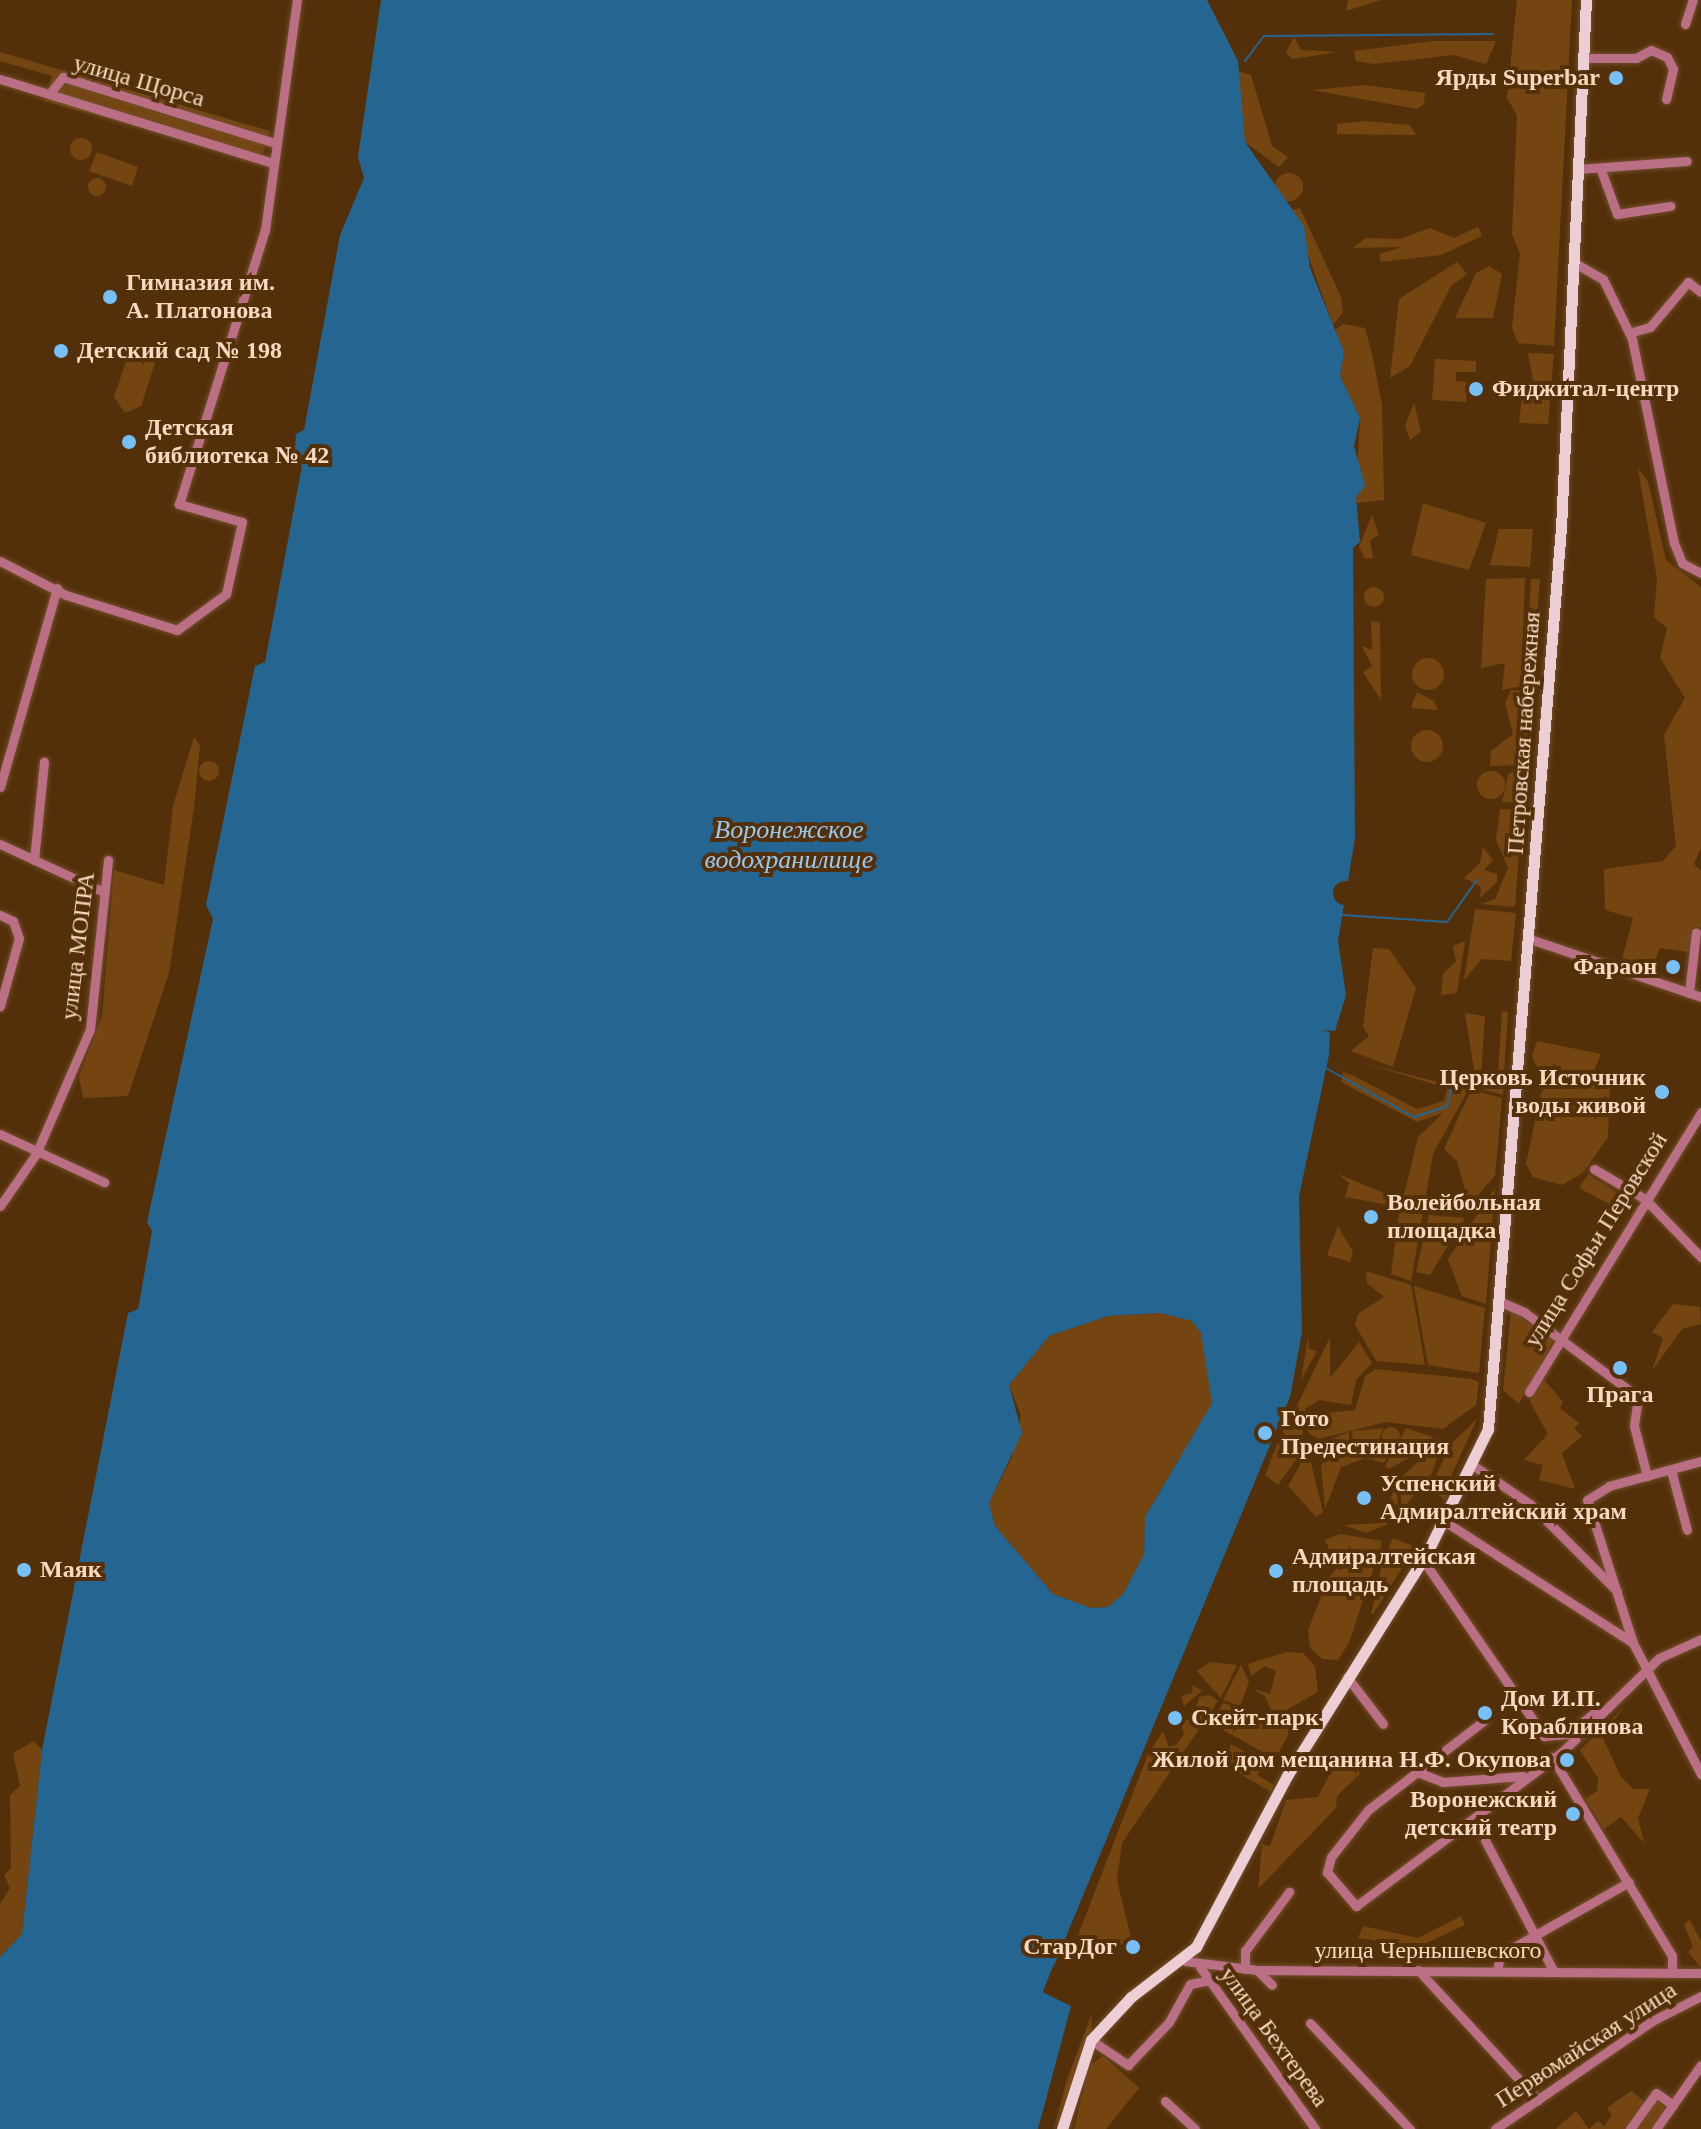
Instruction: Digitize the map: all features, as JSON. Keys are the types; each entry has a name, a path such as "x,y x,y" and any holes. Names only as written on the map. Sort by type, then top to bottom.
{"main road":[{"name":"Петровская набережная","path":"1474,1466 1493,1406 1503,1303 1530,939 1573,262 1586,0"},
{"path":"1062,2129 1091,2040 1131,1997 1185,1961 1347,1677 1423,1560 1474,1466"}],"street":[{"path":"0,561 57,588 177,630 226,594 242,522 179,504 259,254 297,0"},
{"path":"1685,24 1693,0"},
{"path":"1583,58 1636,58 1651,50 1667,57 1673,69 1666,99"},
{"name":"улица Щорса","path":"0,79 50,93 63,77 275,143"},
{"path":"50,93 273,163"},
{"path":"1578,169 1601,170 1687,161"},
{"path":"1601,170 1617,214 1670,206"},
{"path":"1573,262 1603,279 1629,333 1674,543 1682,563 1701,573"},
{"path":"1629,333 1650,327 1688,282 1701,292"},
{"path":"0,787 57,588"},
{"path":"34,860 44,762"},
{"path":"0,844 104,892"},
{"name":"улица МОПРА","path":"0,1206 36,1154 90,1029 108,860"},
{"path":"0,915 13,921 19,938 0,1006"},
{"path":"1689,993 1696,932"},
{"path":"1530,939 1701,997"},
{"name":"улица Софьи Перовской","path":"1529,1392 1701,1112"},
{"path":"0,1134 36,1154 104,1182"},
{"path":"1594,1169 1645,1199 1701,1257"},
{"path":"1503,1303 1559,1339 1638,1397 1634,1426 1647,1476"},
{"path":"1633,1643 1617,1591 1611,1558 1587,1509 1592,1491 1701,1461"},
{"path":"1474,1466 1538,1511 1617,1591"},
{"path":"1671,1470 1687,1530"},
{"path":"1444,1521 1633,1643 1650,1665 1701,1774"},
{"path":"1423,1560 1544,1736 1568,1734 1650,1665 1701,1639"},
{"path":"1347,1677 1383,1724"},
{"path":"1486,1719 1417,1772 1352,1830 1331,1857 1330,1878 1356,1906 1475,1821 1523,1776 1552,1757 1601,1707"},
{"path":"1552,1757 1672,1956 1672,1972"},
{"path":"1417,1772 1443,1782 1523,1776"},
{"path":"1475,1821 1538,1934 1554,1972"},
{"path":"1497,1971 1500,1955 1629,1882"},
{"path":"1245,1969 1245,1951 1289,1892"},
{"name":"улица Чернышевского","path":"1185,1961 1200,1967 1257,1970 1701,1973"},
{"name":"улица Бехтерева","path":"1200,1967 1206,1981 1315,2129"},
{"path":"1257,1970 1272,1985"},
{"path":"1418,1970 1538,2100"},
{"path":"1091,2040 1128,2065 1169,2022 1190,1984 1206,1981"},
{"name":"Первомайская улица","path":"1495,2129 1652,2021 1701,1996"},
{"path":"1310,2023 1410,2129"},
{"path":"1656,2129 1701,2065"},
{"path":"1630,2129 1654,2096 1673,2105"},
{"path":"1165,2101 1195,2129"}],"shaded area":[{"path":"1348,0 1381,0 1346,11"},
{"path":"1517,0 1572,0 1554,346 1518,343 1512,328 1520,253 1512,234 1517,115 1507,98"},
{"path":"1294,37 1301,50 1338,52 1292,59 1286,52"},
{"path":"1433,41 1496,41 1486,64 1454,55 1374,64 1356,61 1354,51"},
{"path":"0,52 270,131 261,161 45,101 52,76 0,61"},
{"path":"1237,71 1251,75 1272,146 1288,157 1279,167 1245,142"},
{"path":"1364,85 1425,93 1424,104 1417,109 1312,90"},
{"path":"1365,121 1410,125 1416,135 1337,134 1337,124"},
{"path":"81,138 92,149 81,160 70,149"},
{"path":"97,152 138,167 132,186 89,171"},
{"path":"1289,173 1299,177 1303,187 1299,197 1289,201 1279,197 1275,187 1279,177"},
{"path":"97,178 106,187 97,196 88,187"},
{"path":"1300,208 1341,297 1343,312 1333,325 1292,210"},
{"path":"1478,227 1482,236 1441,255 1381,262 1379,254 1403,247 1352,248 1366,238 1400,239 1430,228 1454,238"},
{"path":"1457,262 1467,274 1451,286 1410,366 1390,378 1399,299"},
{"path":"1489,266 1502,274 1493,318 1455,318 1476,273"},
{"path":"1343,324 1365,328 1372,354 1382,405 1384,500 1356,503 1360,418 1340,376 1344,352 1335,330"},
{"path":"145,343 156,360 141,406 125,413 114,397 130,350"},
{"path":"1528,353 1554,354 1548,424 1519,423 1522,397 1536,396"},
{"path":"1435,359 1476,361 1476,372 1456,372 1456,381 1467,382 1466,402 1432,400"},
{"path":"1414,403 1421,432 1410,440 1405,426"},
{"path":"1638,469 1648,481 1666,560 1701,587 1701,848 1694,864 1701,871 1701,927 1692,928 1689,952 1660,948 1652,967 1622,959 1633,918 1605,910 1604,869 1663,861 1676,846 1664,735 1685,698 1660,658 1667,628 1654,617 1657,579"},
{"path":"1423,503 1486,523 1469,570 1411,555"},
{"path":"1372,515 1379,535 1370,540 1373,558 1365,559 1359,547"},
{"path":"1499,529 1533,529 1530,567 1490,565"},
{"path":"1525,578 1521,686 1502,690 1505,663 1481,668 1486,579"},
{"path":"1531,579 1540,579 1532,686 1525,685"},
{"path":"1374,587 1381,590 1384,597 1381,604 1374,607 1367,604 1364,597 1367,590"},
{"path":"1371,621 1380,622 1381,700 1363,672 1372,666 1362,646 1372,650"},
{"path":"1428,658 1440,662 1444,674 1440,686 1428,690 1416,686 1412,674 1416,662"},
{"path":"1511,690 1532,692 1527,765 1490,766 1491,751 1513,734 1505,703"},
{"path":"1417,692 1434,701 1438,710 1411,708"},
{"path":"1427,730 1439,734 1443,746 1439,758 1427,762 1415,758 1411,746 1415,734"},
{"path":"194,737 200,745 194,808 169,973 128,1096 83,1098 79,1077 102,1016 114,870 164,885 173,806"},
{"path":"209,761 216,764 219,771 216,778 209,781 202,778 199,771 202,764"},
{"path":"1491,771 1501,775 1505,785 1501,795 1491,799 1481,795 1477,785 1481,775"},
{"path":"1525,772 1523,803 1502,802 1509,773"},
{"path":"1500,809 1522,810 1515,907 1481,904 1495,899 1508,868 1496,840"},
{"path":"1483,847 1493,860 1484,870 1497,874 1497,882 1480,898 1481,887 1464,878 1480,863"},
{"path":"1475,909 1516,913 1511,961 1482,959 1464,980"},
{"path":"1465,941 1457,993 1441,995 1443,974 1456,961 1453,946"},
{"path":"1373,948 1389,949 1416,988 1393,1067 1351,1051 1369,1036 1363,1027"},
{"path":"1502,1011 1508,1012 1504,1074 1498,1074"},
{"path":"1465,1013 1485,1016 1481,1076 1475,1076"},
{"path":"1537,1041 1601,1054 1594,1071 1627,1076 1610,1086 1608,1137 1583,1173 1562,1185 1533,1177 1526,1164 1543,1083 1532,1056"},
{"path":"1364,1063 1468,1090 1433,1154 1411,1281 1391,1274 1398,1219 1418,1137 1443,1113 1417,1122 1341,1082 1343,1072 1352,1075 1417,1109 1444,1101 1447,1088"},
{"path":"1475,1078 1504,1079 1503,1095 1474,1087"},
{"path":"1471,1090 1502,1098 1495,1176 1469,1205 1457,1161 1444,1149"},
{"path":"1338,1174 1393,1197 1394,1206 1345,1197 1349,1183"},
{"path":"1588,1174 1638,1206 1632,1216 1579,1188"},
{"path":"1495,1188 1486,1304 1462,1296 1448,1259"},
{"path":"1429,1215 1465,1218 1430,1275 1416,1272"},
{"path":"1338,1226 1353,1252 1350,1262 1327,1255"},
{"path":"1366,1271 1411,1285 1425,1365 1376,1361 1355,1325 1358,1314 1384,1297 1367,1283"},
{"path":"1414,1286 1485,1308 1479,1373 1428,1365"},
{"path":"1673,1304 1700,1307 1701,1324 1682,1329 1652,1371 1663,1338 1652,1332"},
{"path":"1511,1310 1554,1340 1519,1404 1503,1390"},
{"path":"1160,1313 1192,1321 1202,1333 1212,1403 1145,1517 1144,1554 1123,1594 1108,1607 1091,1608 1053,1594 995,1526 989,1503 1012,1457 1021,1416 1009,1385 1049,1336 1108,1316"},
{"path":"1308,1337 1309,1349 1317,1351 1301,1380"},
{"path":"1330,1337 1330,1378 1359,1342 1372,1363 1356,1380 1351,1405 1319,1400 1305,1409 1311,1420 1304,1425 1294,1412"},
{"path":"1376,1369 1471,1379 1479,1382 1476,1405 1443,1429 1386,1422 1318,1439 1310,1434 1305,1427 1327,1413 1355,1410 1365,1376"},
{"path":"1541,1376 1563,1402 1560,1408 1579,1423 1574,1429 1582,1436 1562,1453 1575,1489 1539,1480 1543,1465 1524,1460 1548,1434 1530,1402"},
{"path":"1477,1419 1452,1474 1445,1500 1430,1488 1451,1444"},
{"path":"1293,1420 1300,1423 1303,1430 1300,1437 1293,1440 1286,1437 1283,1430 1286,1423"},
{"path":"1391,1427 1400,1436 1391,1445 1382,1436"},
{"path":"1384,1428 1377,1444 1353,1442 1352,1431"},
{"path":"1406,1428 1441,1440 1389,1469 1385,1466"},
{"path":"1349,1432 1349,1446 1332,1453 1319,1444"},
{"path":"1280,1437 1305,1447 1278,1485 1265,1475"},
{"path":"1443,1440 1432,1473 1402,1510 1399,1479"},
{"path":"1371,1446 1391,1448 1384,1463 1365,1458 1341,1467 1325,1509 1321,1464"},
{"path":"1308,1451 1323,1512 1316,1517 1288,1486"},
{"path":"1396,1484 1398,1507 1386,1525 1366,1533 1344,1525 1382,1523"},
{"path":"1340,1534 1382,1541 1377,1562 1336,1564 1325,1540"},
{"path":"1393,1538 1416,1547 1410,1558 1383,1561"},
{"path":"1404,1565 1373,1614 1371,1614 1382,1566"},
{"path":"1374,1567 1349,1643 1338,1660 1322,1659 1310,1647 1308,1630 1329,1577 1336,1569"},
{"path":"1287,1652 1303,1653 1315,1666 1318,1692 1274,1717 1265,1696 1253,1689 1270,1694 1276,1671 1265,1666 1251,1676 1248,1664"},
{"path":"1210,1662 1237,1665 1221,1698 1197,1671"},
{"path":"1241,1665 1249,1682 1240,1706 1223,1700"},
{"path":"1193,1685 1202,1691 1184,1706 1181,1696 1192,1693"},
{"path":"1210,1695 1218,1701 1122,1843 1117,1880 1132,1942 1070,1956 1148,1754 1163,1731 1169,1747 1176,1745 1184,1734 1180,1721 1193,1718 1199,1697"},
{"path":"1223,1703 1239,1708 1236,1720 1243,1726 1297,1719 1275,1759 1211,1723"},
{"path":"1625,1706 1602,1736 1621,1777 1634,1789 1650,1789 1638,1818 1644,1843 1621,1817 1604,1829 1585,1799 1597,1791 1598,1778 1580,1750"},
{"path":"34,1741 42,1750 22,1934 0,1957 0,1904 10,1888 4,1875 11,1868 10,1795 20,1786 13,1753"},
{"path":"1231,1744 1264,1763 1257,1775 1274,1785 1271,1792 1225,1765"},
{"path":"1352,1758 1360,1774 1337,1796 1336,1808 1258,1889 1262,1844 1270,1846 1286,1800 1318,1797 1336,1762"},
{"path":"1461,1916 1465,1925 1418,1947 1358,1938 1363,1926 1418,1938"},
{"path":"1690,1920 1701,1941 1701,1968 1688,1952 1693,1947 1684,1924"},
{"path":"1092,2013 1091,2037 1054,2129 1066,2083"},
{"path":"1103,2056 1139,2088 1106,2129 1074,2129 1089,2066"},
{"path":"1631,2091 1647,2103 1627,2129 1589,2129 1598,2121 1604,2126 1612,2115 1607,2108"},
{"path":"1655,2099 1666,2107 1651,2129 1633,2129"},
{"path":"1576,2111 1589,2129 1556,2129"}],"water":[{"name":"Воронежское водохранилище","path":"381,0 1207,0 1238,61 1245,142 1304,226 1310,268 1344,352 1340,376 1360,418 1354,446 1365,486 1356,497 1360,542 1353,548 1355,838 1338,941 1346,995 1335,1031 1321,1030 1330,1032 1329,1055 1299,1196 1302,1332 1290,1397 1043,1992 1071,2006 1038,2129 0,2129 0,1957 22,1934 42,1750 128,1313 138,1309 152,1231 147,1222 213,919 206,905 255,666 265,662 302,466 294,458 296,434 304,430 340,235 364,178 358,157","holes":["1160,1313 1192,1321 1201,1333 1212,1403 1145,1517 1144,1554 1123,1594 1108,1607 1091,1608 1053,1594 995,1526 989,1503 1022,1433 1009,1385 1049,1336 1108,1316"]}],"pier":[{"path":"1345,881 1356,888 1357,893 1350,904 1345,905 1334,898 1333,893 1340,882"},
{"path":"1055,1961 1047,1991 1071,2006 1043,1992"}],"waterway":[{"path":"1245,61 1264,36 1493,34"},
{"path":"1342,915 1447,922 1477,880"},
{"path":"1324,1067 1414,1117 1447,1106 1451,1089"}],"place":[{"name":"Ярды Superbar","path":"1616,78"},
{"name":"Гимназия им. А. Платонова","path":"110,297"},
{"name":"Детский сад № 198","path":"61,351"},
{"name":"Фиджитал-центр","path":"1476,389"},
{"name":"Детская библиотека № 42","path":"129,442"},
{"name":"Фараон","path":"1673,967"},
{"name":"Церковь Источник воды живой","path":"1662,1092"},
{"name":"Волейбольная площадка","path":"1371,1217"},
{"name":"Прага","path":"1620,1368"},
{"name":"Гото Предестинация","path":"1265,1433"},
{"name":"Успенский Адмиралтейский храм","path":"1364,1498"},
{"name":"Маяк","path":"24,1570"},
{"name":"Адмиралтейская площадь","path":"1276,1571"},
{"name":"Дом И.П. Кораблинова","path":"1485,1713"},
{"name":"Скейт-парк","path":"1175,1718"},
{"name":"Жилой дом мещанина Н.Ф. Окупова","path":"1567,1760"},
{"name":"Воронежский детский театр","path":"1573,1814"},
{"name":"СтарДог","path":"1133,1947"}]}
